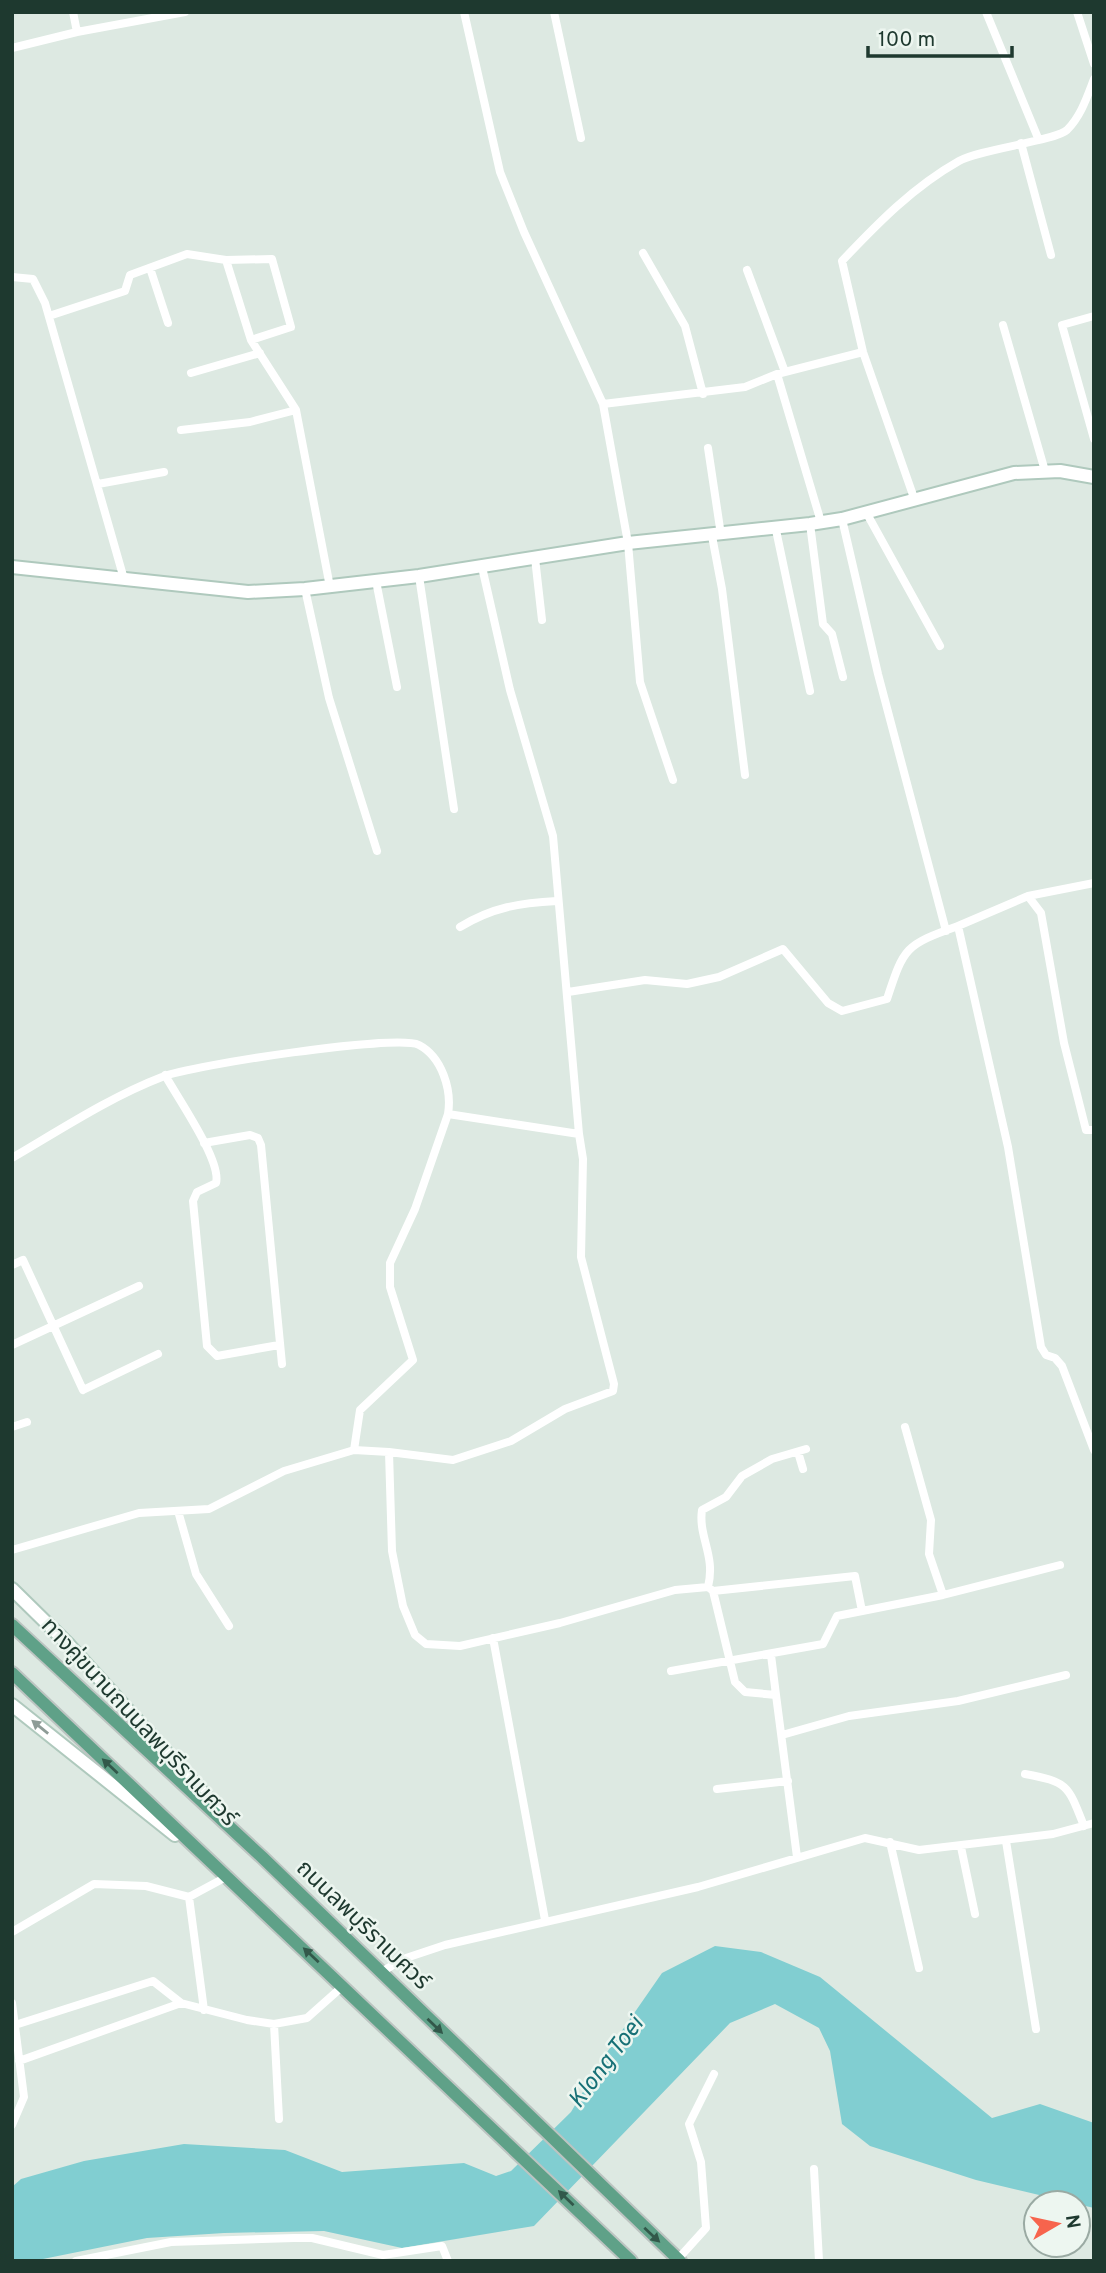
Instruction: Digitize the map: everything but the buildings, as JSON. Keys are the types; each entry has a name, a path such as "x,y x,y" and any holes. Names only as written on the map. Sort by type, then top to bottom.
{"main road":[{"name":"ถนนลพบุรีราเมศวร์","path":"12,1625 263,1858 679,2260"},
{"path":"12,1673 486,2120 631,2261"}],"street":[{"path":"73,12 77,32"},
{"path":"12,48 77,32 185,12"},
{"path":"464,12 500,172 524,232 603,404 628,543 640,682 673,780"},
{"path":"555,12 581,138"},
{"path":"986,12 1038,138"},
{"path":"1077,12 1094,64"},
{"path":"914,498 863,352 842,261 886,214 919,187 962,159 1064,133 1079,116 1094,79"},
{"path":"1021,143 1051,255"},
{"path":"643,253 685,326 703,394"},
{"path":"49,316 125,291 130,275 187,254 226,260 272,259 291,327 251,340"},
{"path":"226,260 251,340 296,410 330,587"},
{"path":"150,268 168,323"},
{"path":"747,270 781,373 816,523 823,624 832,634 843,677"},
{"path":"12,277 33,279 49,316 124,579"},
{"path":"1094,316 1062,325 1094,439"},
{"path":"1003,325 1045,471"},
{"path":"603,404 746,387 781,373 863,352"},
{"path":"191,373 260,353"},
{"path":"181,430 250,422 296,410"},
{"path":"708,448 745,775"},
{"path":"12,567 248,592 330,587 482,567 628,543 776,530 842,519 1014,473 1045,471 1094,477"},
{"path":"98,484 164,472"},
{"path":"866,512 940,646"},
{"path":"842,519 878,674 946,931"},
{"path":"776,530 810,691"},
{"path":"535,558 542,620"},
{"path":"12,1550 139,1514 209,1509 284,1471 354,1450 453,1460 511,1441 565,1409 613,1391 614,1384 581,1257 583,1159 553,836 510,690 482,567"},
{"path":"419,576 454,809"},
{"path":"376,581 397,687"},
{"path":"305,589 329,698 377,851"},
{"path":"568,992 645,980 687,984 719,977 783,949 828,1003 842,1011 887,999 899,961 910,947 1028,896 1094,883"},
{"path":"1028,896 1041,913 1064,1043 1086,1130 1094,1130"},
{"path":"460,926 484,912 524,903 558,901"},
{"path":"958,926 1008,1147 1041,1347 1046,1355 1055,1358 1062,1366 1094,1450"},
{"path":"12,1158 144,1084 165,1076 277,1055 385,1043 416,1044 431,1054 438,1063 451,1097 448,1114 415,1209 390,1263 390,1287 413,1360 360,1410 354,1450"},
{"path":"165,1076 204,1143 218,1177 216,1183 197,1192 193,1201 207,1346 210,1352 217,1356 253,1352 279,1345"},
{"path":"448,1114 579,1134"},
{"path":"204,1143 250,1135 258,1138 261,1145 282,1364"},
{"path":"12,1265 23,1260 83,1390 158,1354"},
{"path":"12,1345 139,1286"},
{"path":"12,1427 27,1422"},
{"path":"905,1427 931,1520 929,1554 943,1595"},
{"path":"776,1695 745,1692 735,1682 711,1589 709,1549 700,1524 702,1510 726,1497 742,1476 772,1459 802,1450 803,1469"},
{"path":"388,1452 392,1551 403,1606 415,1635 426,1644 460,1646 493,1639 675,1590 855,1576 862,1611"},
{"path":"178,1510 196,1574 229,1626"},
{"path":"671,1671 823,1644 837,1616 943,1595 1060,1565"},
{"name":"ทางคู่ขนานถนนลพบุรีราเมศวร์","path":"12,1589 69,1645 263,1858"},
{"path":"493,1639 545,1920"},
{"path":"771,1655 797,1857"},
{"path":"782,1735 849,1716 958,1701 1066,1675"},
{"name":"ทางคู่ขนานถนนลพบุรีราเมศวร์","path":"12,1705 228,1876"},
{"path":"1025,1774 1060,1782 1068,1789 1083,1826"},
{"path":"717,1789 788,1781"},
{"path":"380,1973 403,1959 445,1945 698,1887 865,1838 919,1850 1006,1841 1094,1823"},
{"path":"1006,1841 1037,2029"},
{"path":"890,1842 919,1968"},
{"path":"961,1847 975,1914"},
{"path":"12,1932 94,1884 146,1886 189,1897 228,1876"},
{"path":"189,1897 204,2010"},
{"path":"15,2025 153,1981 181,2003 274,2024 307,2018 343,1986"},
{"path":"12,2003 24,2097 12,2125"},
{"path":"19,2062 181,2003"},
{"path":"274,2024 279,2119"},
{"path":"679,2260 706,2228 701,2162 689,2124 714,2074"},
{"path":"814,2169 819,2261"},
{"path":"76,2261 171,2242 312,2238 383,2255 442,2246 448,2261"}],"water":[{"name":"Klong Toei","path":"715,1946 761,1952 820,1977 992,2118 1040,2104 1094,2123 1094,2208 1092,2189 1022,2191 976,2180 870,2146 842,2124 830,2051 819,2028 775,2004 730,2023 534,2226 402,2248 324,2231 147,2238 33,2261 12,2261 12,2187 21,2179 84,2161 184,2144 285,2150 342,2172 464,2163 496,2176 511,2171 571,2112 603,2058 662,1973"}]}
